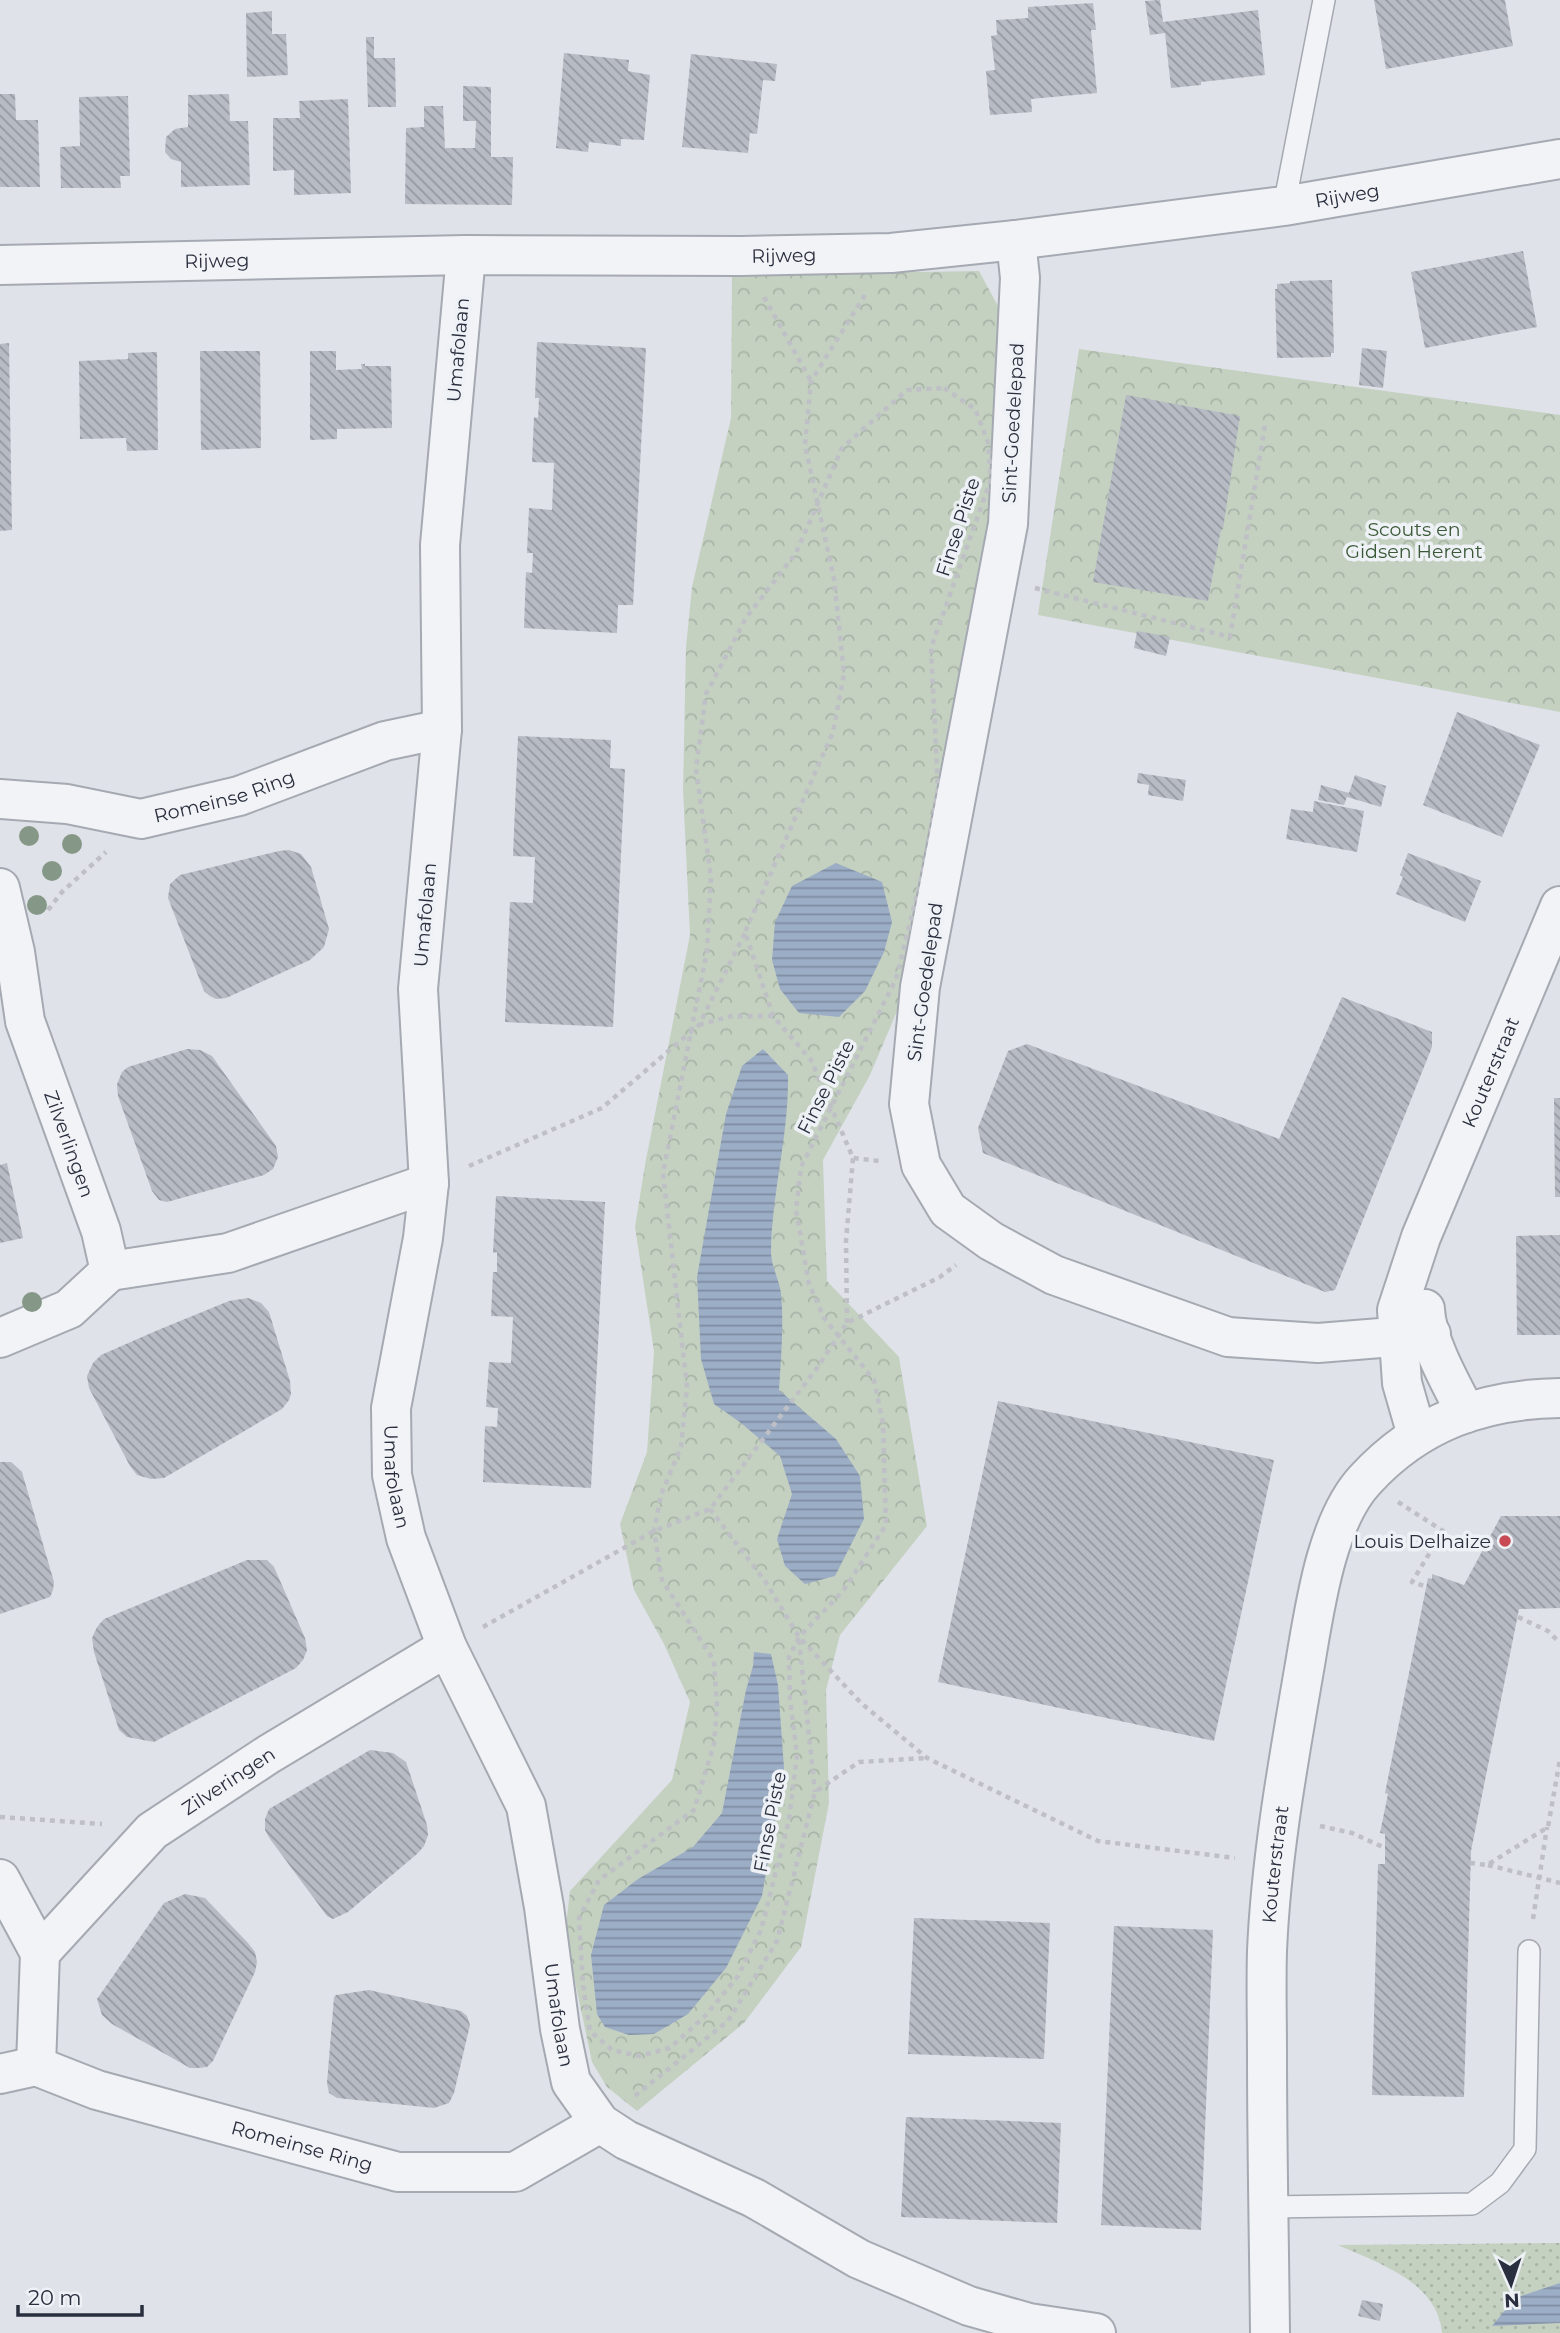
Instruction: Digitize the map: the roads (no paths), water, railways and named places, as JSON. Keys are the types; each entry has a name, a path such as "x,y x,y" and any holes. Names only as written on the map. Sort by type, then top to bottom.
{"street":[{"name":"Rijweg","path":"0,265 466,255 741,256 891,253 1284,206 1560,159"},
{"name":"Sint-Goedelepad","path":"1016,240 1020,278 1008,524 920,987 909,1104 921,1165 948,1210 991,1241 1054,1275 1228,1337 1318,1343 1415,1335"},
{"name":"Umafolaan","path":"466,255 440,545 442,729 418,989 429,1183 423,1238 391,1408 392,1475 406,1538 447,1647 526,1806 544,1907 560,2029 571,2082 600,2123 626,2140 754,2198 859,2259 969,2306 1029,2323 1096,2333"},
{"name":"Romeinse Ring","path":"0,799 67,804 141,820 239,796 385,741 442,729"},
{"name":"Zilverlingen","path":"0,888 15,952 25,1021 102,1231 110,1271"},
{"name":"Kouterstraat","path":"1417,1435 1402,1383 1415,1335 1425,1319 1421,1237 1560,906"},
{"path":"0,1338 69,1309 110,1271 228,1253 429,1183"},
{"name":"Kouterstraat","path":"1270,2333 1267,1951 1280,1818 1320,1580 1344,1511 1364,1480 1417,1435 1466,1413 1443,1368 1415,1335"},
{"path":"1466,1413 1502,1402 1560,1398"},
{"name":"Zilveringen","path":"40,1953 152,1831 269,1754 447,1647"},
{"path":"0,1879 40,1953 18,2070"},
{"name":"Romeinse Ring","path":"18,2070 398,2172 515,2172 600,2123"}],"lane":[{"path":"1284,206 1324,0"},
{"path":"1269,2207 1472,2204 1500,2183 1525,2148 1529,1951"}],"water":[{"path":"836,863 882,882 892,922 884,952 865,991 839,1017 799,1013 780,989 772,960 775,922 792,886"},
{"path":"763,1049 788,1075 786,1119 771,1252 782,1305 779,1390 836,1439 860,1476 864,1519 835,1576 805,1584 785,1566 777,1539 792,1494 780,1456 714,1404 701,1359 697,1277 726,1114 742,1066"},
{"path":"754,1652 771,1654 778,1685 784,1768 762,1896 726,1968 688,2014 654,2034 629,2035 605,2027 597,2014 591,1955 604,1905 638,1879 693,1847 722,1813"},
{"path":"1560,2283 1560,2323 1492,2326 1515,2298"}],"place":[{"name":"Louis Delhaize","path":"1505,1541"}],"park label":[{"name":"Scouts en Gidsen Herent","path":"1414,540"}]}
